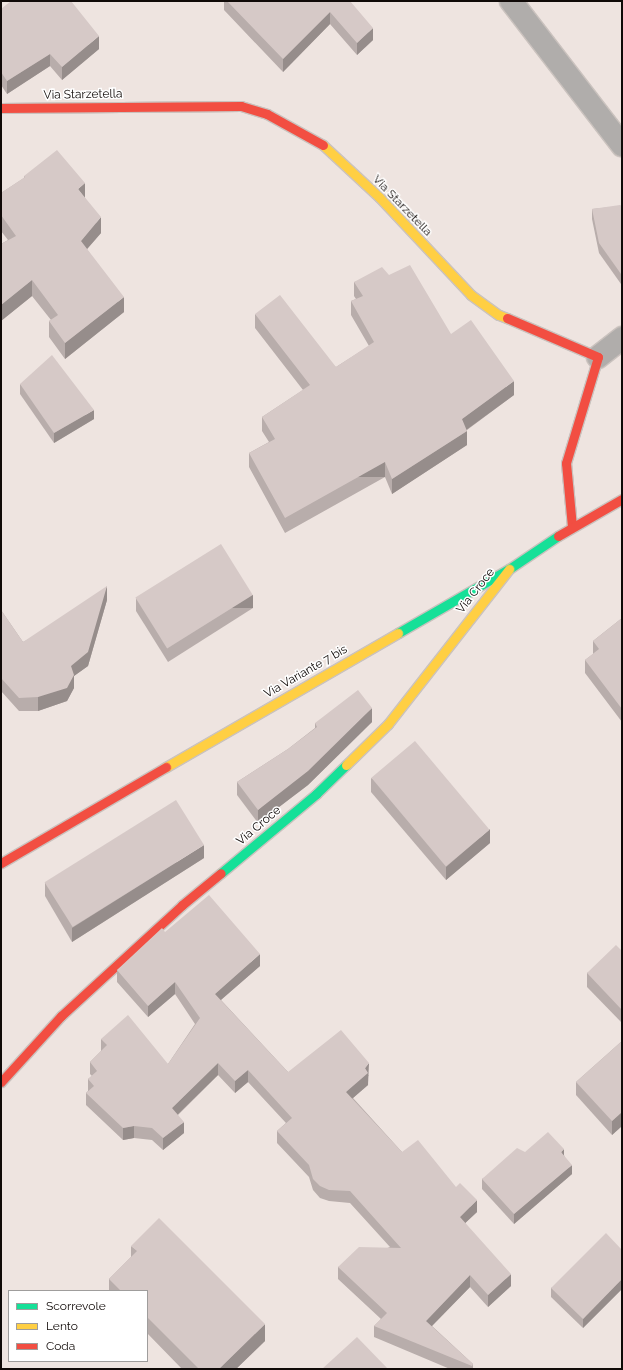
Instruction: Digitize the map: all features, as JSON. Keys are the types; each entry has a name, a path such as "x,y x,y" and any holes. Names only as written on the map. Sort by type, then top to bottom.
{"street":[{"path":"511,1 622,145"},
{"name":"Via Starzetella","path":"1,108 242,106 267,114 320,143 379,197 471,295 499,315 598,357"},
{"path":"572,527 566,463 598,357 622,338"},
{"name":"Via Variante 7 bis","path":"1,863 509,568 572,527 622,499"},
{"name":"Via Croce","path":"1,1082 61,1016 182,905 316,794 388,724 509,568"}],"building":[{"path":"11,1 71,1 99,36 62,67 50,54 7,81 1,72 1,9"},
{"path":"227,1 350,1 373,28 357,43 330,12 283,59"},
{"path":"57,150 85,183 78,189 101,217 81,241 124,297 65,343 49,321 58,315 32,280 1,305 1,244 16,236 1,215 1,193 25,177 24,176"},
{"path":"622,206 621,274 599,243 592,209"},
{"path":"410,265 451,334 471,320 514,381 462,419 467,431 392,479 385,462 285,518 249,453 275,439 262,417 310,385 255,314 280,295 336,367 374,342 351,301 363,296 354,282 382,267 389,275"},
{"path":"52,355 94,410 54,433 20,384"},
{"path":"221,544 253,595 167,648 135,598"},
{"path":"107,586 88,652 71,666 74,675 67,688 38,697 19,698 1,678 1,610 23,642"},
{"path":"622,618 622,709 585,660 599,649 593,641"},
{"path":"358,690 372,708 308,771 258,810 237,782 288,749 317,727 315,723"},
{"path":"415,741 490,830 446,867 371,778"},
{"path":"176,800 204,845 73,927 45,882"},
{"path":"209,895 260,954 215,994 288,1072 341,1030 369,1063 365,1068 368,1073 346,1092 402,1152 418,1140 456,1187 460,1183 477,1200 460,1217 511,1274 488,1295 470,1275 426,1321 473,1364 472,1366 374,1326 387,1313 338,1267 359,1247 401,1248 350,1191 329,1190 320,1186 313,1179 309,1165 277,1131 292,1118 248,1070 235,1081 218,1063 172,1108 184,1122 163,1138 152,1128 134,1126 123,1128 86,1093 94,1086 88,1079 97,1071 90,1062 107,1045 101,1039 128,1015 168,1064 200,1018 175,982 148,1006 117,970 162,928 165,932"},
{"path":"616,945 622,951 622,1010 587,973"},
{"path":"622,1041 622,1112 612,1121 576,1082"},
{"path":"548,1132 564,1149 561,1152 572,1165 514,1214 482,1179 517,1148 525,1152"},
{"path":"159,1218 265,1324 219,1369 199,1369 148,1318 148,1290 120,1290 109,1279 137,1251 131,1246"},
{"path":"606,1233 622,1250 622,1279 583,1319 551,1288"},
{"path":"357,1337 388,1369 322,1369"}],"traffic: fast":[{"path":"398,633 509,569 558,536"},
{"path":"221,873 316,794 346,765"}],"traffic: slow":[{"path":"323,145 379,197 471,295 499,315 507,318"},
{"path":"346,765 388,724 509,569"},
{"path":"166,767 398,633"}],"traffic: jam":[{"path":"1,108 241,106 267,114 323,145"},
{"path":"507,318 598,357 566,463 572,527"},
{"path":"558,536 622,499"},
{"path":"1,863 166,767"},
{"path":"1,1082 61,1016 182,905 221,873"}]}
